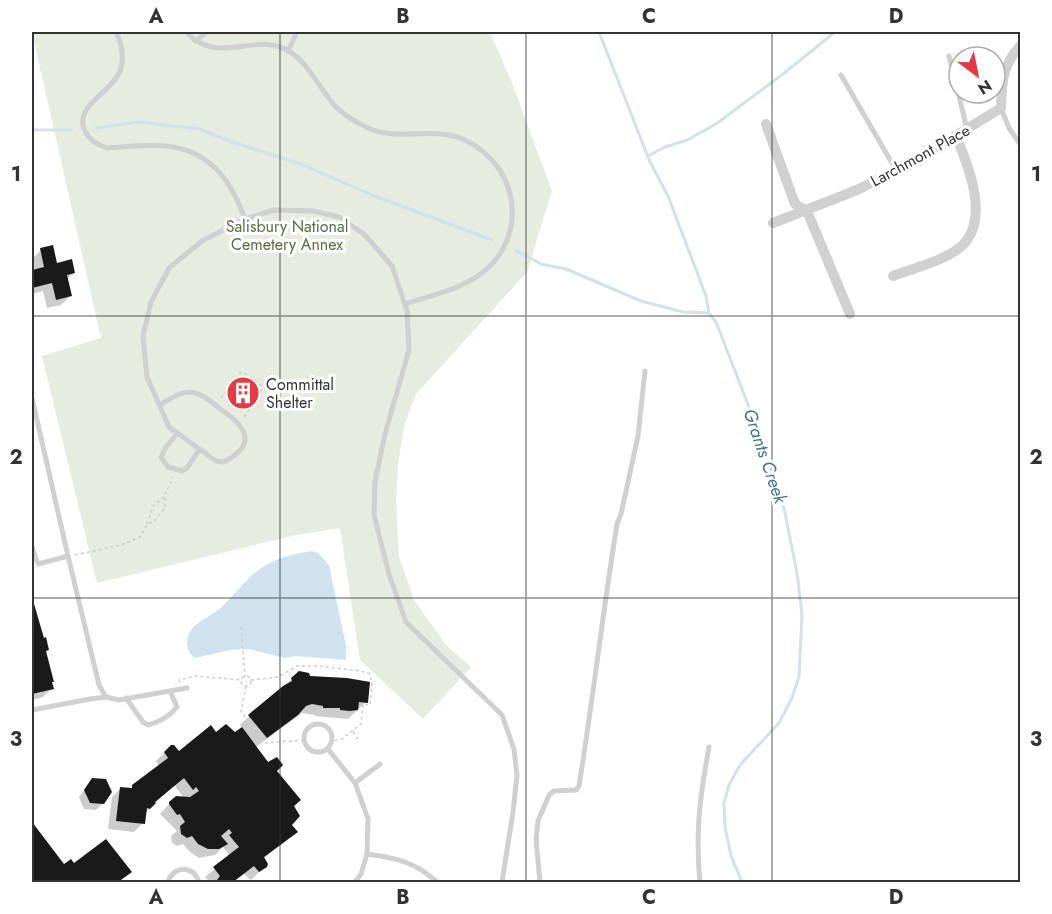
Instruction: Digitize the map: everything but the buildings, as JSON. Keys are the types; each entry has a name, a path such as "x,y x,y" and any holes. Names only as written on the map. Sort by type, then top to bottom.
{"street":[{"path":"1002,108 1002,79 1020,46"},
{"name":"Larchmont Place","path":"773,223 807,211 896,170 1002,108"},
{"path":"766,124 795,204 807,211 850,314"},
{"path":"893,276 957,250 974,227 976,210 967,164 956,136"}],"lane":[{"path":"116,32 122,47 122,62 118,75 86,110 82,123 88,137 98,145 107,148 172,146 195,153 214,166 228,182 238,199 245,219"},
{"path":"186,32 195,41 217,48 233,49 262,45 284,49 296,56 336,107 368,128 384,133 407,135 443,133 463,139 482,150 496,164 507,180 512,202 511,225 503,250 493,263 473,279 405,304"},
{"path":"195,41 207,32"},
{"path":"288,51 297,32"},
{"path":"841,75 896,170"},
{"path":"961,105 967,129"},
{"path":"1002,108 1009,128 1020,144"},
{"path":"160,405 177,394 195,393 240,423 245,432 245,441 241,450 233,458 224,462 216,461 177,434 169,427 147,377 142,336 152,302 169,268 202,241 245,219 274,210 313,211 339,217 364,234 392,266 407,310 409,350 385,434 375,482 374,515 388,574 406,622 502,715 514,749 517,775 502,882"},
{"path":"540,882 536,840 538,821 549,795 554,791 576,790 579,786 607,586 617,524 638,436 645,371"},
{"path":"32,398 99,685 106,697"},
{"path":"177,434 161,457 168,467 182,471 187,468 199,450"},
{"path":"32,547 38,564 69,556"},
{"path":"32,710 90,699 106,697 119,700 184,688"},
{"path":"126,698 143,722 148,725 157,723 177,707 170,691"},
{"path":"320,723 328,727 333,741 328,749 314,752 306,747 304,740 307,729 320,723"},
{"path":"700,882 697,856 698,809 708,747"},
{"path":"328,749 355,783 368,819 368,854 361,874 355,882"},
{"path":"355,783 380,764"},
{"path":"368,854 396,858 427,873 437,882"},
{"path":"168,882 176,870 186,869 195,874 199,882"}],"path":[{"path":"216,405 240,373 246,374 261,385 261,392 240,423"},
{"path":"147,525 155,520 165,508 165,495 175,470"},
{"path":"69,556 133,541 140,537 154,505 165,495"},
{"path":"184,688 179,680 196,676 242,680 245,677 241,627"},
{"path":"245,677 251,680 278,677 297,666 319,666 367,673 372,680 370,705 363,704 361,723 342,739 333,741"},
{"path":"242,680 246,686"},
{"path":"251,680 250,685 246,686 241,711 261,741 304,740"},
{"path":"352,731 358,739"}],"green space":[{"name":"Salisbury National Cemetery Annex","path":"32,32 490,32 512,83 552,191 527,272 416,394 405,423 398,463 396,502 399,556 414,600 446,645 471,667 423,719 360,660 340,528 296,535 97,583 42,356 101,338"}],"water":[{"path":"311,551 318,553 329,565 346,646 346,660 295,656 284,658 249,649 230,650 195,658 189,652 188,636 192,629 222,607 254,574 277,560"}],"waterway":[{"name":"Grants Creek","path":"599,32 650,162 668,196 706,296 709,313 716,322 749,407 784,508 797,573 802,615 799,676 792,698 779,723 740,765 729,785 724,803 725,827 731,856 742,882"},
{"path":"648,156 665,147 687,140 716,124 835,32"},
{"path":"96,128 139,122 200,129 229,141 301,164 372,195 492,240"},
{"path":"32,130 72,130"},
{"path":"515,250 541,264 566,269 641,301 683,312 709,313"}],"place":[{"name":"Committal Shelter","path":"243,393"}]}
